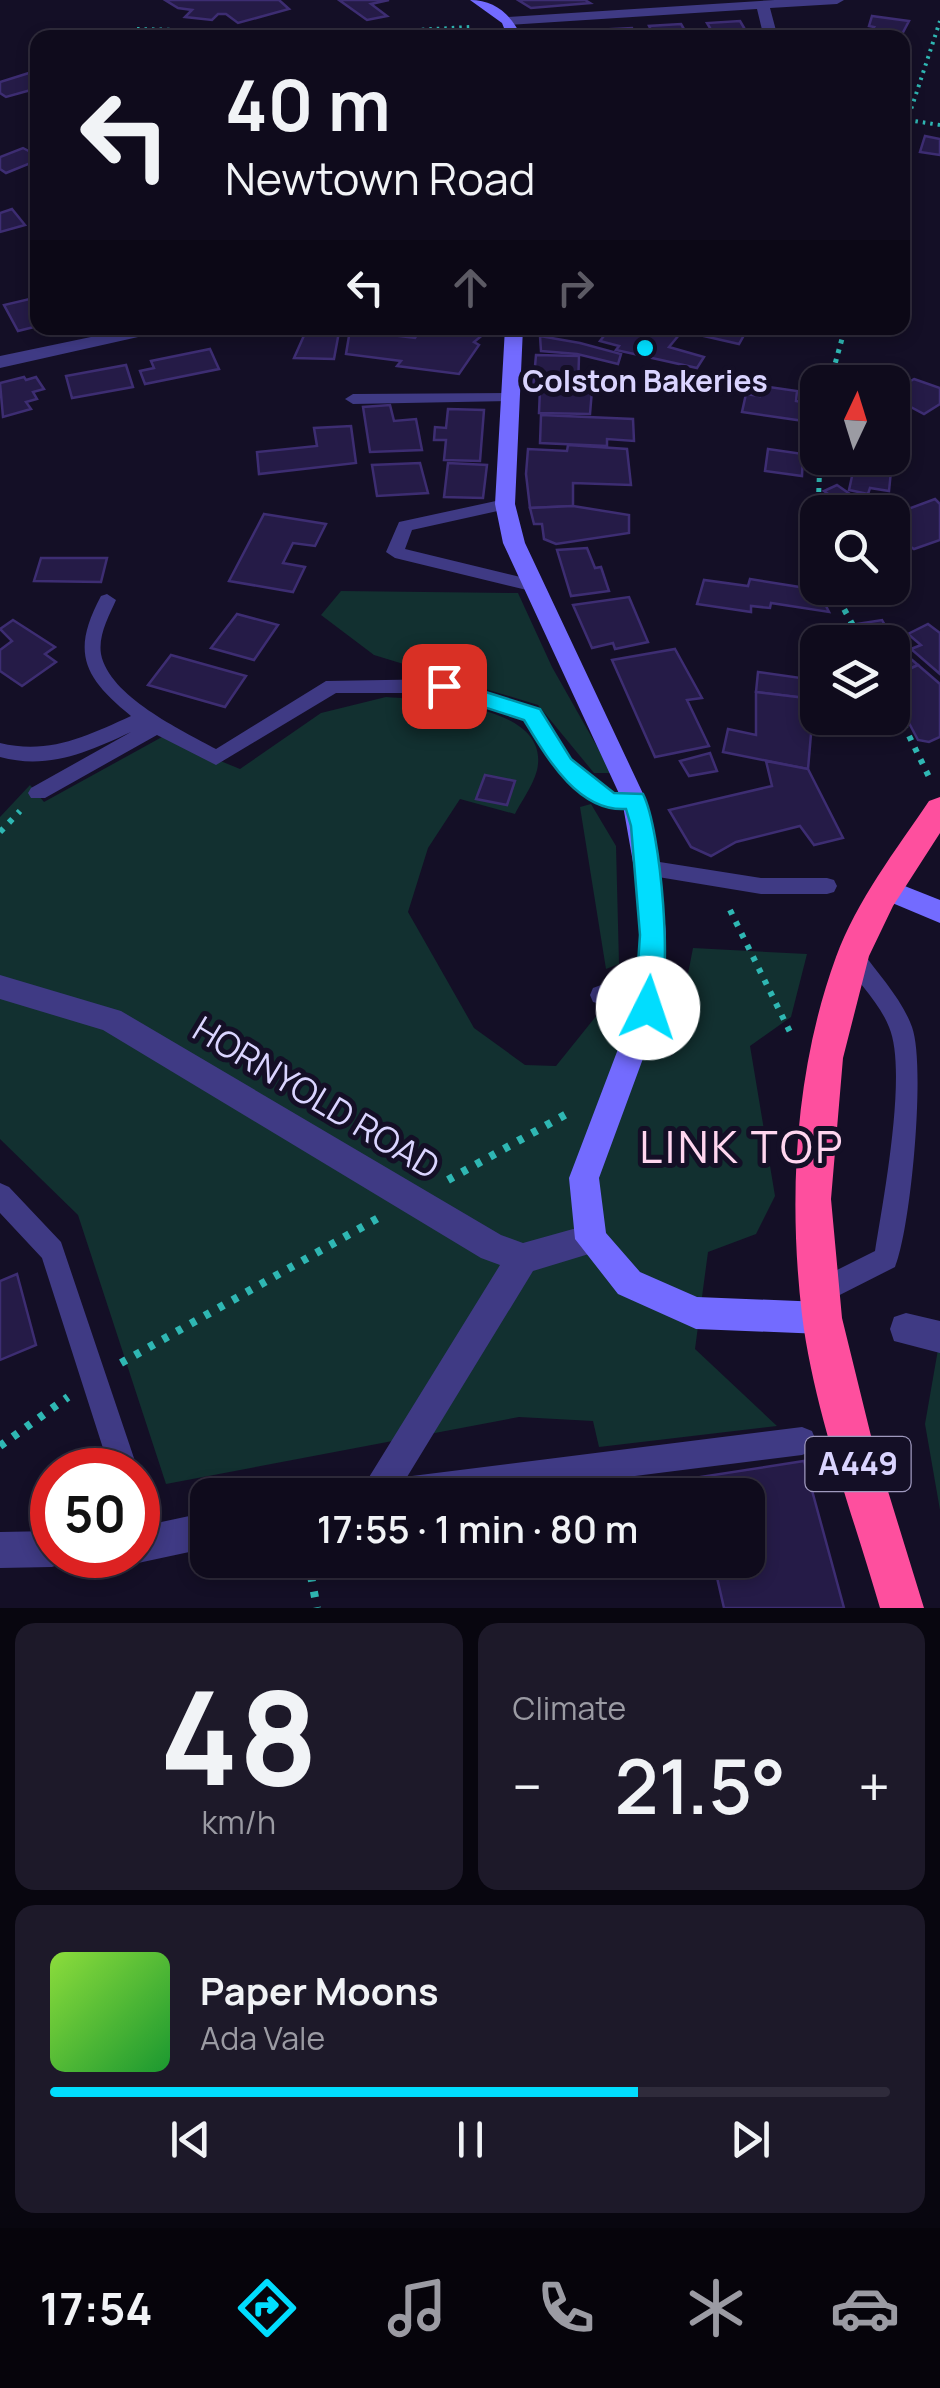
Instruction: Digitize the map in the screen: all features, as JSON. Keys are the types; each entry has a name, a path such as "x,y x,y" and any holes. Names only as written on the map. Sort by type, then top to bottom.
{"highway":[{"name":"A449","path":"902,1608 850,1436 821,1305 812,1199 826,1058 853,956 937,798"}],"main road":[{"path":"477,0 511,28"},
{"path":"514,335 506,504 514,544 634,800 642,826 653,935 648,1008 584,1178 590,1239 629,1283 696,1313 821,1305"},
{"path":"887,890 940,912"}],"street":[{"path":"511,28 837,0"},
{"path":"763,6 770,30"},
{"path":"0,362 124,335"},
{"name":"HORNYOLD ROAD","path":"0,987 111,1020 492,1247 523,1258"},
{"path":"388,1478 523,1258 590,1239"},
{"path":"906,1329 940,1337"},
{"path":"160,1533 190,1531"},
{"path":"0,1550 30,1549"}],"lane":[{"path":"353,398 510,398"},
{"path":"506,504 405,526 395,552 531,585"},
{"path":"106,600 92,642 92,655 114,690 151,722 216,758 333,686 444,686 532,715 554,770 610,802 634,800"},
{"path":"0,750 16,756 41,757 151,722"},
{"path":"38,793 151,722"},
{"path":"647,868 762,886 827,886"},
{"path":"821,1305 886,1258 899,1178 905,1086 903,1030 853,956"},
{"path":"602,996 648,1008"},
{"path":"0,1195 52,1251 117,1448"},
{"path":"511,1478 802,1441"}],"path":[{"path":"910,114 940,20"},
{"path":"136,28 205,30"},
{"path":"455,30 511,28"},
{"path":"910,120 940,125"},
{"path":"834,365 842,335"},
{"path":"908,735 937,798"},
{"path":"714,878 792,1036"},
{"path":"0,1446 96,1377 619,1085"},
{"path":"311,1578 317,1608"}],"green space":[{"path":"341,591 518,593 552,667 612,773 594,773 538,705 374,655 321,615"},
{"path":"386,697 427,700 503,717 522,729 535,744 537,770 515,814 460,799 428,848 408,912 474,1028 525,1065 556,1066 597,1015 672,1056 693,948 807,954 791,1017 750,1046 775,1196 756,1234 708,1252 695,1349 777,1426 599,1447 593,1421 519,1417 166,1484 160,1448 154,1448 78,1215 0,1139 0,817 30,785 44,802 162,737 240,769 321,713"},
{"path":"591,804 616,846 619,964 606,969 580,807"},
{"path":"940,1338 940,1510 925,1424"}],"building":[{"path":"165,0 279,0 289,9 238,23 226,14 218,14 212,20 185,17 192,10"},
{"path":"339,0 389,0 371,4 387,16 367,20"},
{"path":"518,0 585,0 590,3 531,8"},
{"path":"872,16 909,21 904,30 872,30 874,27 869,26"},
{"path":"740,21 745,30 711,30 707,23"},
{"path":"681,24 684,30 651,30 649,26"},
{"path":"29,73 30,90 6,97 0,93 0,82"},
{"path":"925,136 940,139 940,155 920,152"},
{"path":"23,148 30,152 30,165 6,173 0,169 0,157"},
{"path":"12,209 25,225 0,232 0,213"},
{"path":"30,299 30,328 18,331 4,305"},
{"path":"304,335 338,335 334,359 294,358"},
{"path":"349,335 482,335 474,342 479,345 459,374 346,354"},
{"name":"Colston Bakeries","path":"605,335 679,335 669,347 704,357 697,368 616,350 619,346 600,341"},
{"path":"699,335 744,335 739,344"},
{"path":"540,336 621,354 618,364 577,354 541,351"},
{"path":"210,349 219,369 145,384 140,371 154,368 151,361"},
{"path":"536,355 579,356 578,389 592,390 590,414 539,413 540,389 533,389"},
{"path":"126,365 133,387 72,398 66,376"},
{"path":"36,377 44,389 33,392 37,399 26,402 31,409 3,417 0,383"},
{"path":"914,379 940,388 940,404 924,414 910,407 910,381"},
{"path":"762,386 797,391 800,420 742,412 746,394 760,396"},
{"path":"390,405 394,421 416,419 422,450 370,452 363,407"},
{"path":"448,409 484,410 480,461 444,460 446,440 434,440 435,427 446,428"},
{"path":"541,415 633,419 634,441 607,439 607,446 540,443"},
{"path":"351,426 356,463 259,474 257,452 317,446 314,428"},
{"path":"568,445 627,449 631,485 573,483 573,506 530,508 528,449 567,451"},
{"path":"768,449 800,454 802,476 765,471"},
{"path":"420,463 428,493 377,496 372,465"},
{"path":"448,463 487,465 483,498 444,497"},
{"path":"852,475 891,475 889,491 870,488 868,494 849,490"},
{"path":"837,485 851,495 830,495 824,491"},
{"path":"935,499 940,504 940,540 914,549 910,546 910,508"},
{"path":"573,506 629,515 629,533 556,544 544,539 542,524 534,524 530,508"},
{"path":"264,514 326,524 315,546 293,543 283,563 305,567 293,592 229,581"},
{"path":"587,548 595,568 601,567 609,591 571,596 557,550"},
{"path":"41,558 107,558 101,582 34,581"},
{"path":"750,579 800,587 800,605 826,605 829,612 771,603 770,608 751,606 751,612 697,604 704,580 748,586"},
{"path":"629,597 648,642 615,649 613,643 592,648 573,605"},
{"path":"237,614 278,625 254,660 211,648"},
{"path":"13,620 55,647 45,654 56,662 22,686 0,671 0,650 12,641 0,629"},
{"path":"882,620 885,625 858,625"},
{"path":"928,624 940,633 940,674 911,649 921,645 910,633"},
{"path":"675,649 702,698 687,700 709,746 655,757 612,660"},
{"path":"171,655 246,676 225,707 148,685"},
{"path":"918,665 940,684 940,737 929,742 918,740 910,725 910,669"},
{"path":"758,672 800,678 800,697 756,692"},
{"path":"756,692 800,697 800,735 811,735 808,769 723,752 728,729 756,735"},
{"path":"710,753 717,771 689,776 680,761"},
{"path":"766,761 808,769 843,838 814,845 800,826 736,842 711,856 691,847 669,810 772,786"},
{"path":"485,775 515,781 507,805 476,799"},
{"path":"17,1274 36,1345 0,1360 0,1281"},
{"path":"804,1461 844,1608 724,1608 717,1578 765,1578 765,1478 694,1478"}],"place":[{"name":"Colston Bakeries","path":"645,348"}],"district":[{"name":"LINK TOP","path":"742,1147"}],"route":[{"path":"444,686 532,715 563,764 610,802 634,800 642,826 653,935 648,1008"}]}
